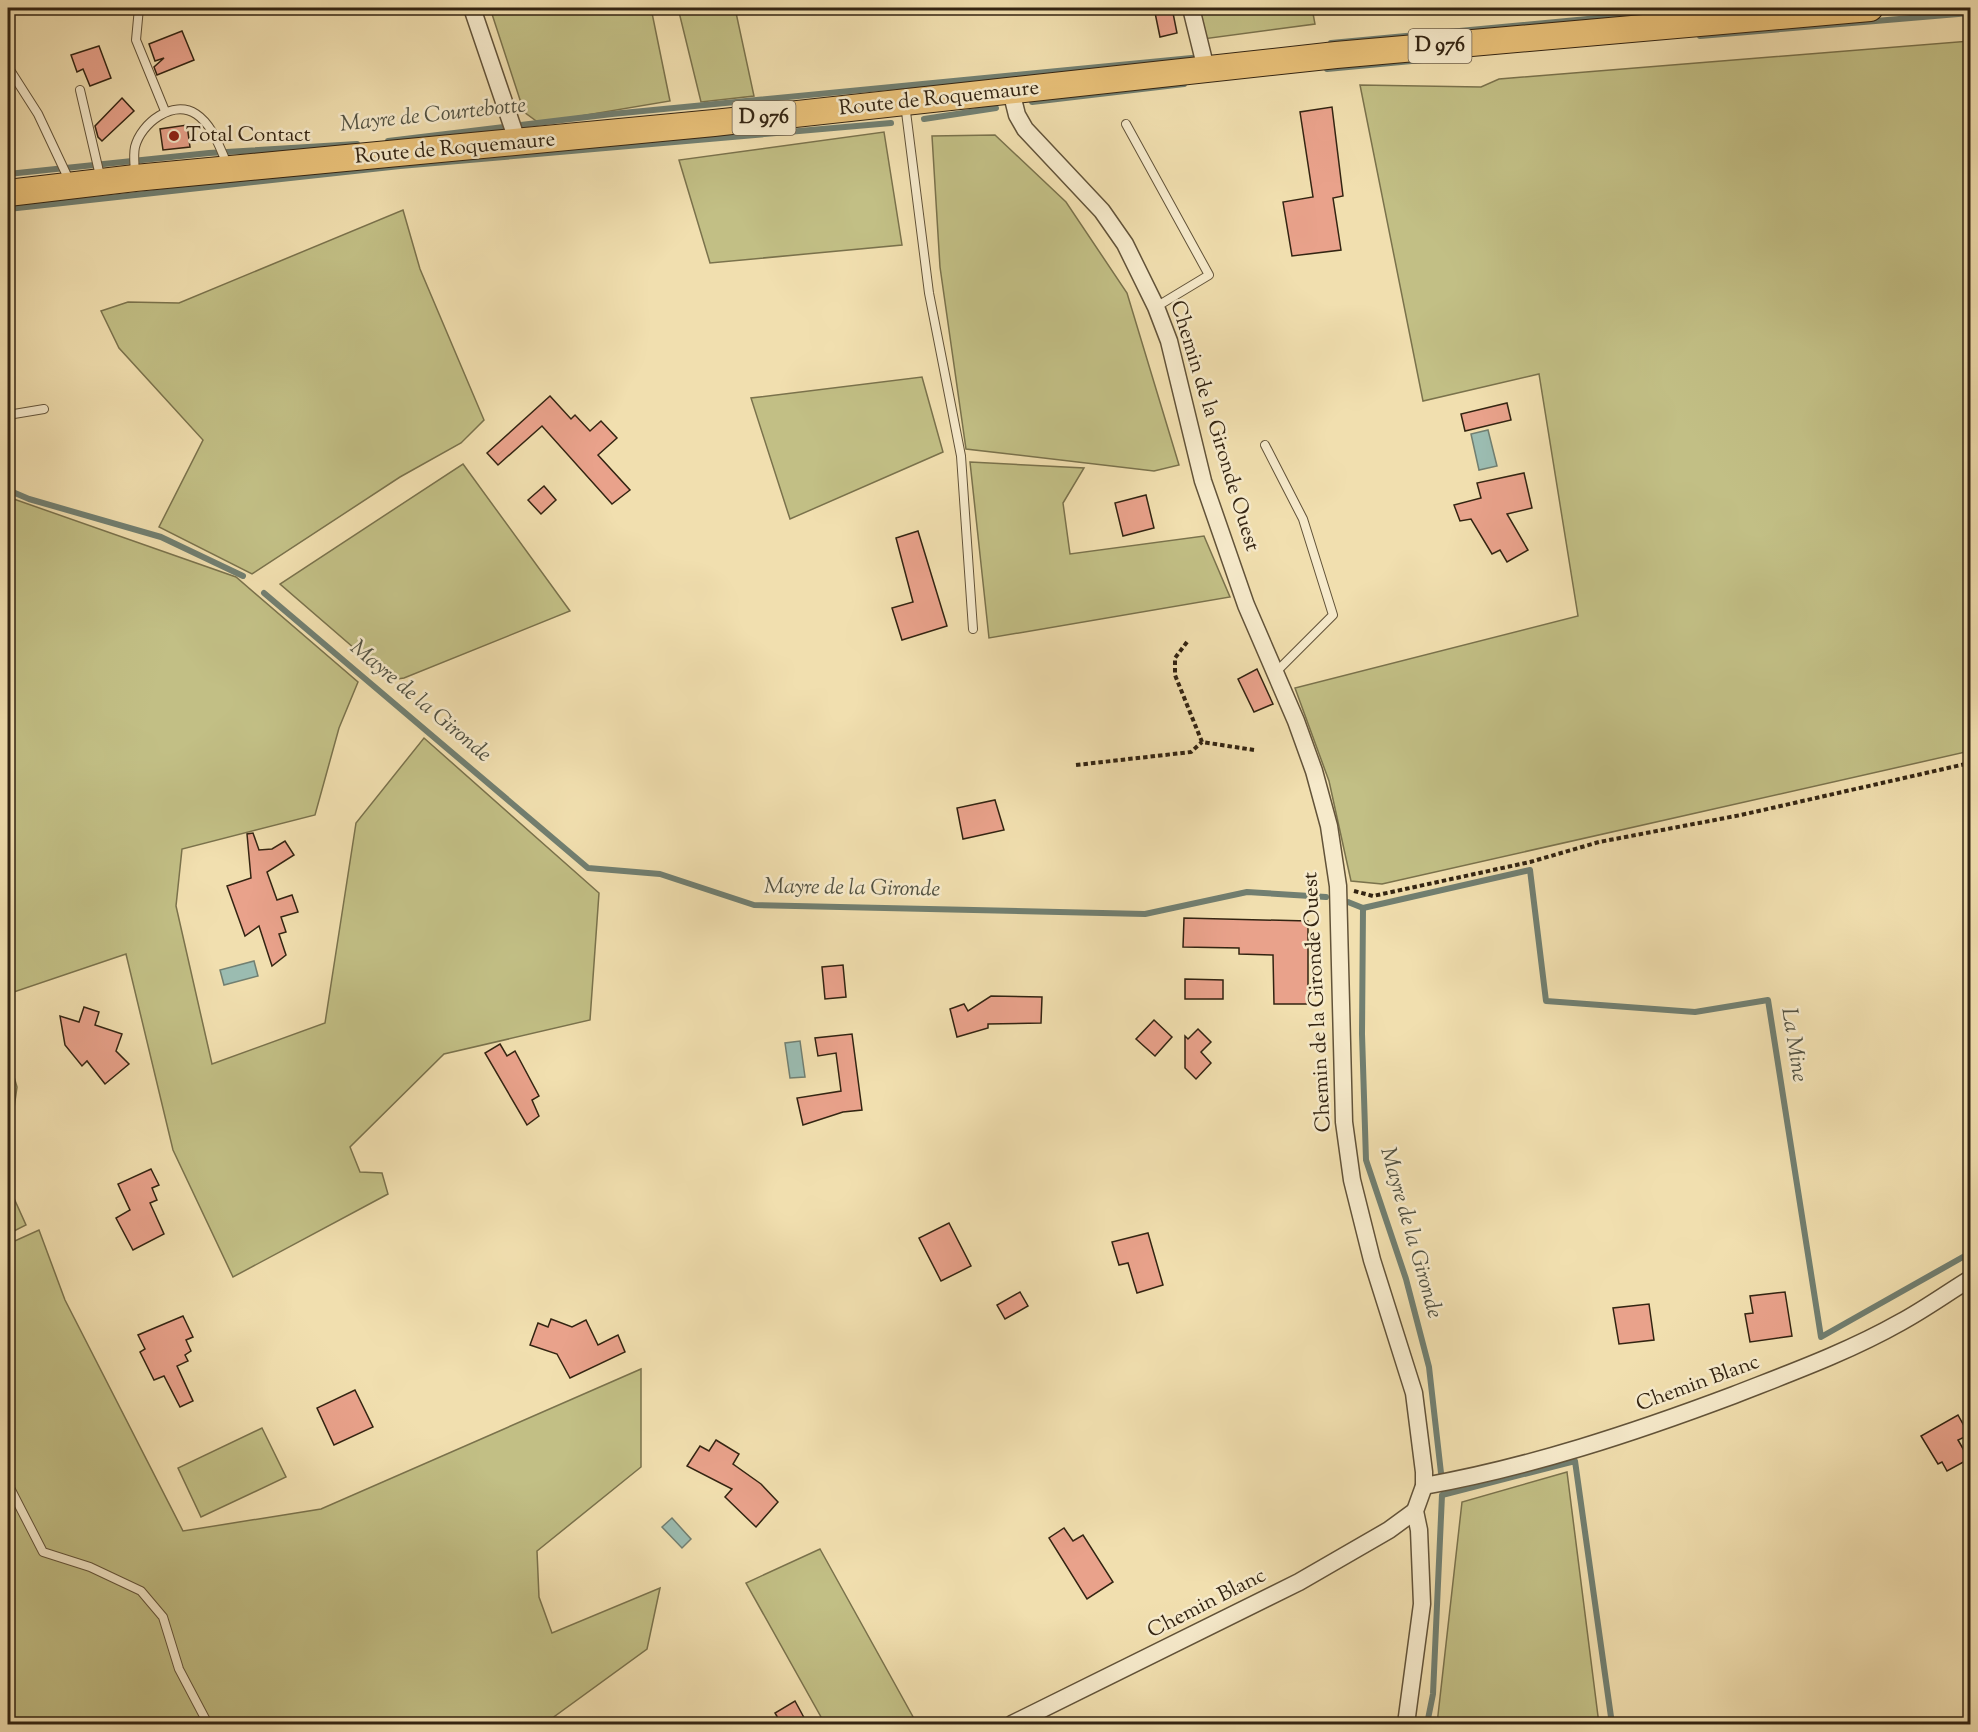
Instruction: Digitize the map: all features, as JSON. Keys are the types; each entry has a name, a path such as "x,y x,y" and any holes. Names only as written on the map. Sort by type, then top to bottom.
{"main road":[{"name":"Route de Roquemaure","path":"8,193 102,181 518,143 905,103 1206,69 1748,13 1870,8"}],"street":[{"path":"472,8 518,143"},
{"path":"1191,8 1206,69"},
{"name":"Chemin de la Gironde Ouest","path":"1011,90 1017,114 1025,129 1102,212 1125,244 1156,306 1169,341 1203,481 1246,605 1314,771 1329,826 1338,886 1344,1122 1352,1180 1372,1260 1414,1394 1424,1486 1415,1511 1419,1530 1422,1604 1406,1725"},
{"name":"Chemin Blanc","path":"1424,1486 1461,1479 1582,1448 1681,1415 1821,1362 1900,1323 1971,1279"},
{"name":"Chemin Blanc","path":"1012,1725 1299,1582 1389,1530 1415,1511"}],"lane":[{"path":"139,8 136,40 165,111"},
{"path":"8,67 38,114 71,185"},
{"path":"80,90 102,181"},
{"path":"905,103 929,292 961,456 973,629"},
{"path":"135,178 135,147 146,129 165,111 185,109 197,115 212,131 229,169"},
{"path":"1126,124 1209,275 1156,306"},
{"path":"8,415 44,409"},
{"path":"1266,445 1303,519 1334,615 1275,673"},
{"path":"8,1484 43,1552 90,1567 141,1591 156,1608 163,1617 179,1669 208,1725"}],"path":[{"path":"1187,642 1175,658 1175,675 1202,742"},
{"path":"1202,742 1254,750"},
{"path":"1076,765 1191,752 1202,742"},
{"path":"1338,886 1372,896 1530,862 1599,842 1741,815 1971,763"}],"shaded area":[{"path":"490,8 651,8 670,101 539,123 524,112"},
{"path":"678,8 735,8 754,96 701,102"},
{"path":"1196,8 1312,8 1315,24 1203,39"},
{"path":"1970,41 1970,751 1382,884 1351,881 1329,781 1295,688 1578,616 1539,374 1423,401 1360,85 1481,87 1499,79"},
{"path":"884,132 902,245 710,263 679,160"},
{"path":"995,135 1066,202 1127,293 1179,465 1154,471 966,449 940,267 932,136"},
{"path":"403,210 420,269 484,420 461,443 400,477 252,574 159,527 203,440 119,348 101,311 128,302 179,303"},
{"path":"922,377 943,452 790,519 751,398"},
{"path":"970,462 1084,468 1063,503 1070,554 1204,536 1230,597 989,638"},
{"path":"463,464 570,611 404,678 391,680 280,584"},
{"path":"8,497 236,577 358,682 339,728 315,815 182,849 176,906 212,1064 325,1023 356,823 424,738 599,893 590,1020 444,1054 350,1147 360,1172 382,1173 388,1194 233,1277 173,1150 126,954 8,994"},
{"path":"8,1056 17,1087 8,1150"},
{"path":"8,1185 26,1225 8,1234"},
{"path":"39,1230 65,1300 183,1531 321,1509 641,1369 641,1467 537,1551 539,1597 552,1633 660,1588 647,1649 544,1724 8,1724 8,1244"},
{"path":"262,1428 286,1477 201,1517 178,1468"},
{"path":"1567,1472 1599,1724 1437,1724 1462,1502"},
{"path":"820,1549 917,1724 825,1724 746,1583"}],"water":[{"path":"1488,430 1497,466 1479,470 1471,434"},
{"path":"254,961 258,976 224,985 220,970"},
{"path":"800,1041 805,1077 790,1078 785,1043"},
{"path":"672,1518 691,1539 682,1548 662,1527"}],"building":[{"path":"1154,8 1172,8 1177,33 1160,37"},
{"path":"182,31 194,60 157,75 154,67 164,58 155,61 149,44"},
{"path":"99,46 111,78 90,86 83,69 77,72 71,55"},
{"path":"122,98 134,111 102,141 98,137 95,126"},
{"path":"1332,107 1343,196 1333,198 1341,250 1292,256 1283,202 1313,197 1300,112"},
{"path":"187,125 190,147 163,150 160,129"},
{"path":"550,396 571,419 575,415 590,431 601,421 617,438 598,455 630,490 612,504 542,426 498,465 487,453"},
{"path":"1507,403 1511,420 1465,431 1461,414"},
{"path":"1524,473 1532,508 1507,514 1528,550 1507,562 1500,550 1492,554 1471,519 1460,521 1454,505 1481,498 1477,483"},
{"path":"544,486 556,500 541,514 528,500"},
{"path":"1146,495 1154,528 1123,536 1115,503"},
{"path":"918,531 947,626 902,640 892,608 913,602 896,538"},
{"path":"1257,669 1273,704 1254,712 1238,679"},
{"path":"995,800 1004,830 963,839 957,808"},
{"path":"253,833 259,850 272,849 285,841 294,855 267,872 277,900 292,895 298,912 281,917 286,932 279,934 286,955 272,966 259,926 245,936 227,886 251,878 247,834"},
{"path":"1184,918 1308,921 1308,1004 1274,1004 1273,955 1239,954 1239,948 1183,947"},
{"path":"843,965 846,997 825,999 822,967"},
{"path":"1185,979 1223,980 1223,999 1185,999"},
{"path":"991,996 1042,997 1041,1023 988,1024 988,1028 957,1037 950,1009 964,1004 968,1011"},
{"path":"84,1007 99,1012 95,1025 122,1034 116,1051 129,1064 105,1084 87,1061 82,1066 65,1045 60,1016 79,1022"},
{"path":"1154,1020 1172,1037 1155,1056 1136,1039"},
{"path":"1198,1029 1211,1042 1201,1052 1211,1063 1196,1079 1185,1068 1185,1036 1188,1039"},
{"path":"852,1034 862,1110 843,1112 803,1125 797,1098 841,1091 836,1053 818,1056 815,1038"},
{"path":"500,1044 507,1056 515,1051 539,1096 532,1100 539,1116 527,1125 485,1053"},
{"path":"151,1169 159,1185 152,1188 157,1200 150,1203 164,1234 133,1250 116,1218 130,1210 118,1184"},
{"path":"949,1223 971,1266 941,1281 919,1238"},
{"path":"1148,1233 1163,1285 1137,1293 1128,1263 1119,1265 1112,1242"},
{"path":"1020,1292 1028,1306 1005,1319 997,1305"},
{"path":"1785,1292 1792,1336 1750,1342 1745,1314 1753,1313 1750,1296"},
{"path":"1649,1304 1654,1340 1619,1344 1613,1308"},
{"path":"183,1316 193,1337 186,1340 191,1351 185,1355 188,1361 177,1366 193,1401 180,1407 164,1376 154,1380 140,1352 145,1349 138,1335"},
{"path":"551,1319 572,1327 586,1320 598,1345 618,1335 625,1352 570,1378 557,1354 530,1345 538,1323 548,1327"},
{"path":"355,1390 373,1427 334,1445 317,1408"},
{"path":"1958,1415 1969,1435 1958,1440 1969,1459 1947,1471 1942,1462 1938,1464 1921,1436"},
{"path":"716,1440 739,1454 733,1464 761,1484 778,1502 756,1527 725,1497 732,1489 687,1466 700,1446 709,1451"},
{"path":"1064,1528 1073,1541 1083,1535 1113,1582 1087,1599 1049,1538"},
{"path":"795,1701 808,1725 782,1725 775,1713"}],"waterway":[{"path":"1331,43 1704,8"},
{"path":"1700,36 1970,13"},
{"path":"388,141 612,114 1202,57"},
{"path":"1327,69 1454,57"},
{"path":"1032,102 1184,84"},
{"path":"924,119 996,108"},
{"path":"8,209 400,166 891,123"},
{"name":"Mayre de Courtebotte","path":"8,174 209,153 357,144"},
{"name":"Mayre de la Gironde","path":"8,490 29,499 161,537 243,576"},
{"name":"Mayre de la Gironde","path":"264,593 588,868 660,874 754,905 1145,914 1247,892 1326,897"},
{"name":"La Mine","path":"1363,908 1530,870 1546,1001 1695,1012 1768,1000 1821,1337 1970,1253"},
{"name":"Mayre de la Gironde","path":"1348,902 1363,908"},
{"name":"Mayre de la Gironde","path":"1363,908 1362,1034 1366,1160 1406,1279 1429,1367 1441,1473"},
{"path":"1427,1724 1433,1694 1442,1495 1575,1461 1612,1724"}],"place":[{"name":"Total Contact","path":"174,136"}]}
